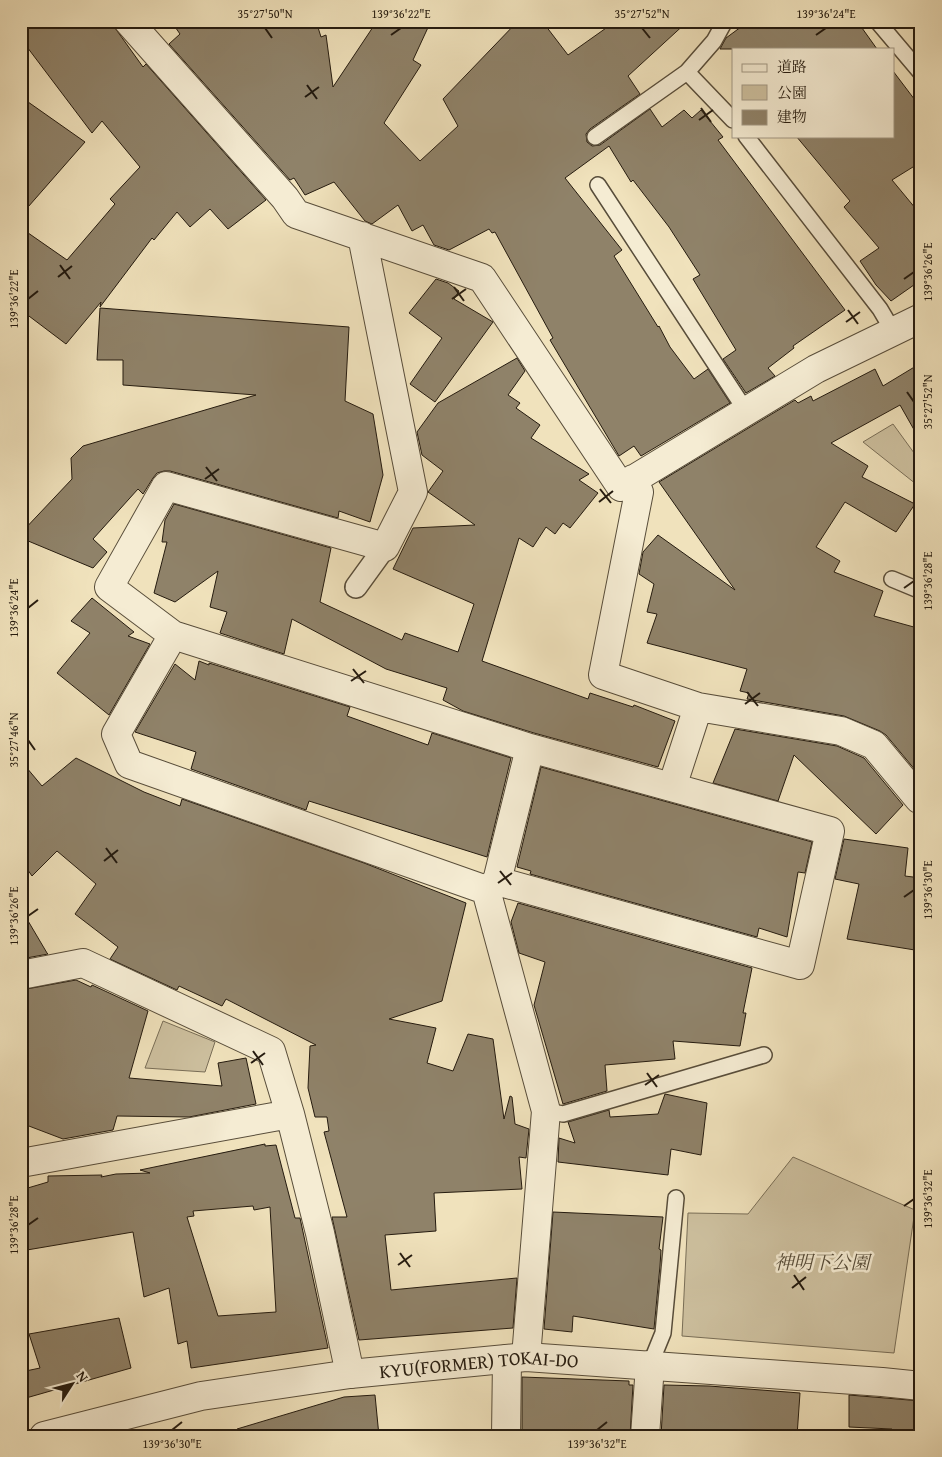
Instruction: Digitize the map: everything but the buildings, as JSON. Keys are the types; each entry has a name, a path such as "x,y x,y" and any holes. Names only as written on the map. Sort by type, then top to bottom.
{"street":[{"path":"128,21 291,199 296,214 482,278 621,487 816,369 921,318"},
{"path":"356,587 385,547 413,492 362,236"},
{"path":"634,479 639,492 603,675 698,707 841,731 874,745 920,801"},
{"path":"173,635 116,734 129,764 492,886 800,965 830,831 530,748 296,671 173,635 109,587 166,486 385,547"},
{"path":"672,787 698,707"},
{"path":"506,1436 546,1111 492,886 530,748"},
{"path":"21,975 83,962 271,1051 290,1114 320,1233 350,1374"},
{"path":"21,1163 290,1114"},
{"name":"KYU(FORMER) TOKAI-DO","path":"44,1436 92,1430 201,1396 350,1374 517,1358 650,1365 921,1386"},
{"path":"645,1436 650,1365"}],"lane":[{"path":"594,137 687,72 714,41 725,21"},
{"path":"877,21 921,73"},
{"path":"687,72 732,119"},
{"path":"748,138 880,310 893,332"},
{"path":"598,185 746,411"},
{"path":"892,579 921,591"},
{"path":"546,1111 563,1114 764,1055"},
{"path":"650,1365 663,1333 676,1198"}],"green space":[{"path":"893,424 917,457 921,455 921,488 863,442"},
{"path":"163,1021 215,1042 205,1072 145,1068"},
{"name":"神明下公園","path":"793,1157 915,1210 894,1353 682,1336 688,1213 748,1214"}]}
